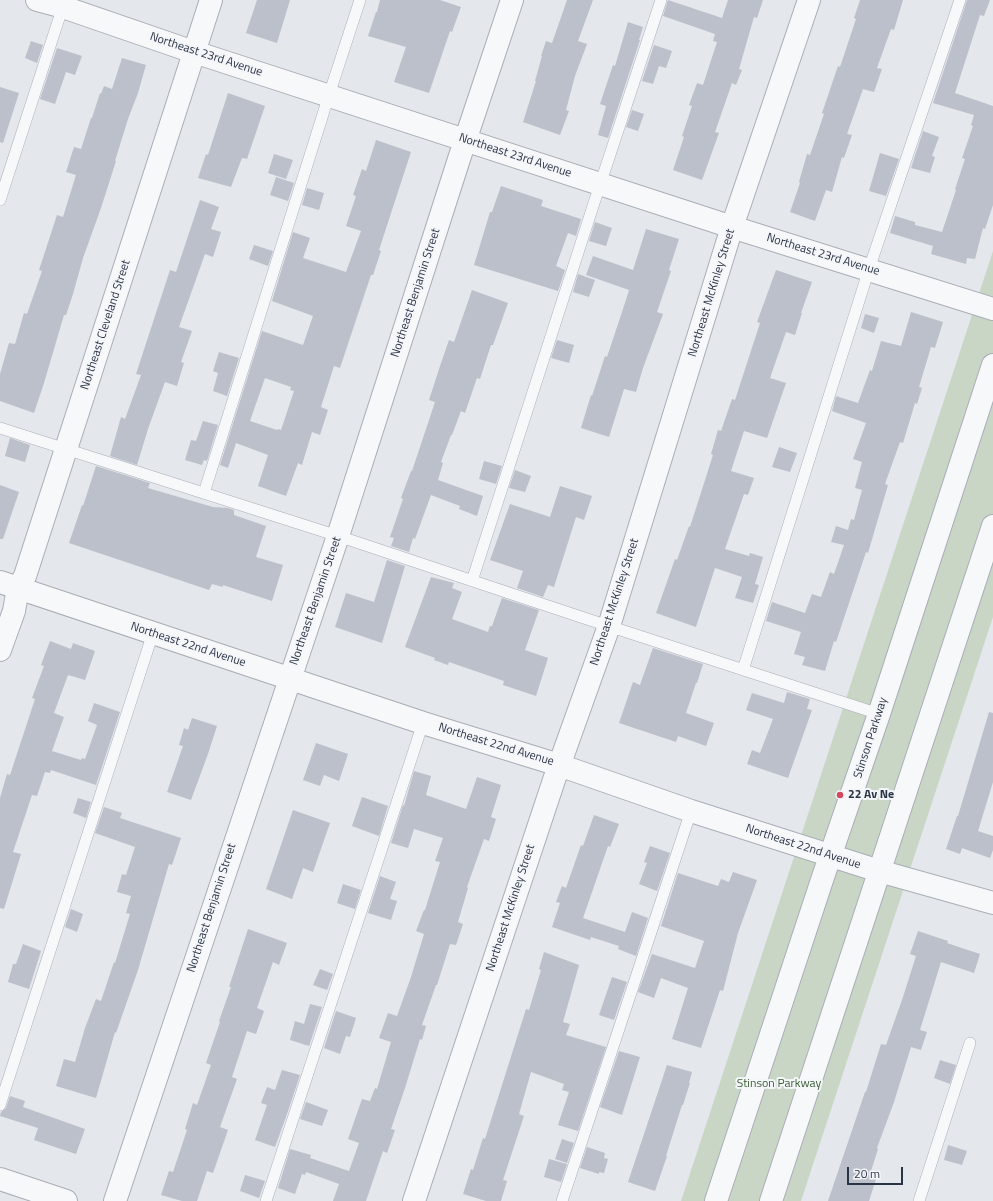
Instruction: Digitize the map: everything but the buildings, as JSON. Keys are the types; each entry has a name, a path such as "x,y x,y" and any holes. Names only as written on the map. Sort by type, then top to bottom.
{"street":[{"name":"Northeast 23rd Avenue","path":"37,0 64,4 195,52 732,227 993,309"},
{"name":"Northeast Cleveland Street","path":"0,650 14,611 9,585 25,576 211,0"},
{"name":"Northeast Benjamin Street","path":"115,1201 338,536 465,140 512,0"},
{"name":"Northeast McKinley Street","path":"414,1201 559,765 609,626 732,227 809,0"},
{"name":"Stinson Parkway","path":"716,1201 879,714 993,365"},
{"path":"771,1201 993,526"},
{"name":"Northeast 22nd Avenue","path":"9,585 423,723 559,765 691,811 879,871 993,903"},
{"path":"0,1179 66,1201"}],"lane":[{"path":"204,493 360,0"},
{"path":"472,581 661,0"},
{"path":"743,670 869,270 960,0"},
{"path":"0,200 64,4"},
{"path":"0,428 338,536 879,714"},
{"path":"0,1105 153,633"},
{"path":"266,1201 423,723"},
{"path":"562,1201 691,811"},
{"path":"919,1201 970,1043"}],"green space":[{"name":"Stinson Parkway","path":"993,251 993,617 801,1201 681,1201"}],"place":[{"name":"22 Av Ne","path":"840,795"}]}
